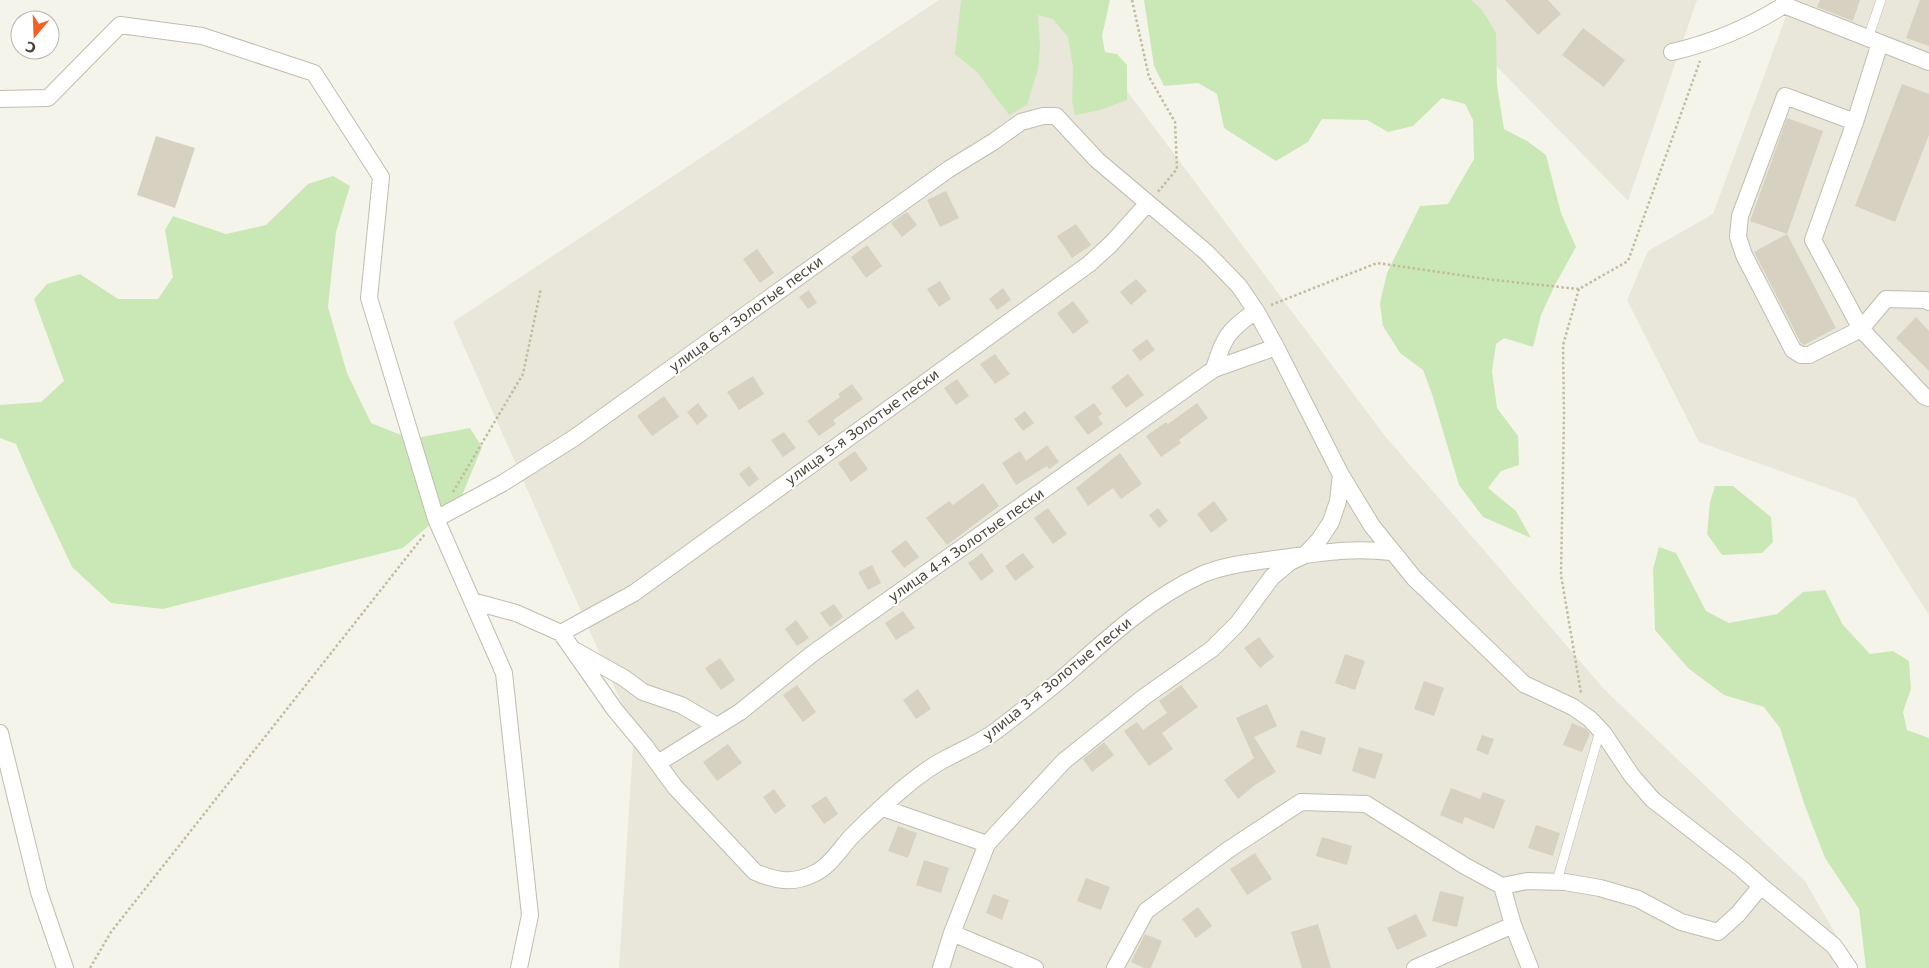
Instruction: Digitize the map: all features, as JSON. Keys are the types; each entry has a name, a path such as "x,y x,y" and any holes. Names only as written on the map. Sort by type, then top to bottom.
{"street":[{"path":"1672,52 1707,43 1765,17 1784,2 1929,62"},
{"path":"0,99 48,98 120,25 202,36 314,73 381,177 369,298 436,520 504,673 530,915 520,968"},
{"path":"1874,40 1855,122 1813,240 1861,329 1924,396 1929,398"},
{"path":"1855,122 1785,96 1740,216 1738,237 1744,255 1793,350 1801,355 1809,355 1861,329 1886,299 1926,300 1929,302"},
{"name":"улица 6-я Золотые пески","path":"436,520 503,484 574,438 948,169 993,142 1021,122 1043,116 1056,116 1097,160 1148,203"},
{"path":"1148,203 1224,268 1240,286 1276,347 1360,508 1391,552 1414,578 1524,684 1573,707 1585,716 1600,731 1632,776 1653,800 1742,869 1834,946 1849,968"},
{"name":"улица 5-я Золотые пески","path":"561,633 634,593 1089,264 1111,244 1148,203"},
{"path":"1214,369 1221,345 1230,332 1256,311"},
{"name":"улица 4-я Золотые пески","path":"658,763 740,712 812,654 1214,369 1276,347"},
{"path":"941,968 952,933 987,844 1064,761 1144,697 1212,649 1238,623 1272,577 1290,562 1305,555 1319,540 1331,522 1338,501 1341,474"},
{"name":"улица 3-я Золотые пески","path":"561,633 615,710 684,798 756,872 769,878 784,881 799,880 816,873 828,863 853,835 907,786 930,768 995,732 1057,683 1120,627 1182,585 1219,568 1245,563 1330,550 1354,549 1391,552"},
{"path":"472,600 516,613 561,633"},
{"path":"572,649 624,678 643,692 681,705 717,726"},
{"path":"0,734 39,892 65,968"},
{"path":"1115,968 1146,911 1228,850 1301,802 1366,804 1465,866 1502,886 1528,881 1557,882 1600,888 1638,899 1681,922 1718,932 1738,914 1762,886"},
{"path":"883,808 987,844"},
{"path":"1502,886 1513,925 1530,968"},
{"path":"1415,968 1513,925"},
{"path":"952,933 1035,968"}],"lane":[{"path":"1874,40 1881,0"},
{"path":"1557,882 1600,731"}],"path":[{"path":"1132,0 1149,77 1175,122 1177,169 1148,203"},
{"path":"1256,311 1377,263 1494,280 1579,289 1628,261 1707,43"},
{"path":"452,494 523,374 541,288"},
{"path":"1579,289 1562,345 1564,414 1561,575 1585,716"},
{"path":"90,968 111,932 436,520"}],"shaded area":[{"path":"939,0 1059,0 1385,436 1605,690 1805,881 1855,968 619,968 634,731 453,322"},
{"path":"1432,0 1697,0 1628,201"},
{"path":"1792,0 1929,0 1929,615 1855,498 1699,442 1627,300 1648,251 1713,214"}],"green space":[{"path":"961,0 1110,0 1102,36 1105,52 1117,54 1127,65 1127,100 1100,110 1075,115 1072,100 1073,68 1068,37 1053,19 1038,15 1040,44 1038,69 1027,105 1009,115 977,72 955,54"},
{"path":"1144,0 1471,0 1482,10 1496,33 1497,85 1504,129 1527,141 1546,155 1561,213 1576,247 1541,315 1533,347 1504,338 1496,344 1492,371 1497,408 1518,436 1519,465 1501,471 1488,488 1516,511 1531,538 1483,517 1459,485 1423,370 1400,353 1383,326 1380,303 1387,273 1420,206 1448,204 1474,159 1473,120 1465,104 1442,98 1413,126 1388,132 1367,120 1322,119 1308,142 1276,161 1224,128 1217,94 1198,83 1164,86 1154,66"},
{"path":"333,176 350,186 336,232 328,307 347,373 371,423 411,439 470,428 482,447 461,498 403,548 163,609 111,603 72,567 16,444 0,438 0,405 41,402 64,381 34,299 47,284 80,274 118,299 158,299 173,277 165,230 173,216 226,234 266,225 308,184"},
{"path":"1715,486 1733,486 1771,517 1773,542 1762,553 1722,555 1707,534 1710,502"},
{"path":"1659,547 1676,553 1706,611 1729,623 1777,614 1803,592 1825,590 1843,625 1870,654 1893,651 1909,661 1911,689 1903,712 1907,730 1929,738 1929,968 1866,968 1859,909 1825,858 1805,806 1780,728 1764,707 1724,695 1688,668 1655,630 1653,569"}],"building":[{"path":"1505,0 1548,0 1561,14 1538,35"},
{"path":"1820,0 1860,0 1853,21 1817,7"},
{"path":"1920,0 1929,0 1929,46 1906,38"},
{"path":"1583,28 1625,60 1604,87 1562,55"},
{"path":"1902,84 1929,94 1929,135 1895,222 1855,206"},
{"path":"1787,118 1823,131 1787,234 1750,221"},
{"path":"156,136 195,148 175,208 137,195"},
{"path":"946,191 959,218 940,227 927,200"},
{"path":"907,212 917,225 902,237 891,223"},
{"path":"1076,224 1091,245 1072,258 1057,236"},
{"path":"1787,234 1836,328 1804,345 1801,343 1754,252"},
{"path":"867,245 882,266 866,278 851,257"},
{"path":"757,249 774,273 760,283 743,259"},
{"path":"1136,279 1147,291 1131,305 1120,292"},
{"path":"940,281 951,299 939,307 927,289"},
{"path":"1003,288 1011,300 997,310 989,299"},
{"path":"809,290 817,303 808,309 799,297"},
{"path":"1073,301 1089,322 1073,334 1057,313"},
{"path":"1916,317 1929,331 1929,371 1896,338"},
{"path":"1147,339 1155,350 1140,361 1132,350"},
{"path":"995,354 1010,374 995,384 980,364"},
{"path":"1128,374 1144,395 1126,408 1111,387"},
{"path":"753,376 764,394 739,410 727,392"},
{"path":"957,379 969,396 956,405 944,388"},
{"path":"852,384 863,399 833,420 836,424 819,436 807,421 840,397 838,394"},
{"path":"664,396 679,417 652,436 637,416"},
{"path":"698,403 708,416 697,425 687,412"},
{"path":"1094,403 1102,414 1098,417 1103,424 1088,435 1074,417"},
{"path":"1197,403 1208,418 1179,440 1181,443 1161,457 1146,436 1166,422 1168,424"},
{"path":"1025,411 1034,423 1023,431 1014,419"},
{"path":"784,432 796,448 783,457 771,440"},
{"path":"1047,445 1059,462 1049,469 1047,466 1016,485 1002,463 1020,451 1026,461"},
{"path":"855,451 868,469 851,482 838,463"},
{"path":"1120,453 1142,484 1121,499 1113,488 1088,506 1076,488"},
{"path":"749,466 759,479 749,487 739,474"},
{"path":"983,483 999,506 947,545 926,518 949,501 953,505"},
{"path":"1214,501 1228,520 1211,533 1197,514"},
{"path":"1048,508 1067,534 1053,544 1034,518"},
{"path":"1158,508 1168,521 1159,528 1149,515"},
{"path":"906,540 919,557 904,568 891,551"},
{"path":"982,553 994,571 981,581 968,563"},
{"path":"1023,553 1034,567 1015,581 1005,566"},
{"path":"872,565 881,583 868,590 858,572"},
{"path":"834,604 843,617 830,627 820,613"},
{"path":"903,611 915,628 896,640 885,623"},
{"path":"796,620 809,638 797,646 785,629"},
{"path":"1259,637 1274,657 1260,668 1244,648"},
{"path":"1345,654 1365,661 1355,690 1335,683"},
{"path":"720,658 735,680 721,690 705,668"},
{"path":"1424,681 1444,688 1434,716 1414,709"},
{"path":"797,685 816,712 803,722 783,695"},
{"path":"1181,685 1198,707 1162,733 1173,749 1149,766 1124,731 1137,722 1143,730 1167,713 1159,701"},
{"path":"918,689 931,709 916,719 903,700"},
{"path":"1267,704 1277,726 1254,737 1276,772 1255,785 1238,799 1224,780 1254,758 1236,718"},
{"path":"1572,723 1586,729 1590,734 1582,752 1563,745"},
{"path":"1301,730 1326,738 1321,755 1296,747"},
{"path":"1482,735 1494,739 1488,755 1476,750"},
{"path":"1104,742 1114,755 1092,772 1083,759"},
{"path":"728,744 742,763 717,781 703,762"},
{"path":"1359,747 1383,754 1375,779 1352,771"},
{"path":"1451,788 1480,799 1483,792 1505,800 1494,829 1465,817 1462,824 1440,815"},
{"path":"774,789 786,806 775,814 763,797"},
{"path":"826,796 838,814 824,824 811,806"},
{"path":"1536,825 1560,833 1553,856 1528,848"},
{"path":"898,826 917,833 908,858 888,851"},
{"path":"1322,837 1352,846 1347,865 1316,856"},
{"path":"1255,853 1272,879 1247,895 1230,869"},
{"path":"924,860 949,868 941,893 916,885"},
{"path":"1086,878 1110,887 1101,910 1077,901"},
{"path":"1440,891 1464,897 1457,927 1432,921"},
{"path":"993,894 1009,900 1002,920 986,913"},
{"path":"1198,907 1212,926 1196,938 1182,919"},
{"path":"1416,914 1427,936 1397,950 1387,928"},
{"path":"1318,924 1331,968 1302,968 1291,932"},
{"path":"1145,934 1162,941 1151,968 1144,968 1131,962"}]}
